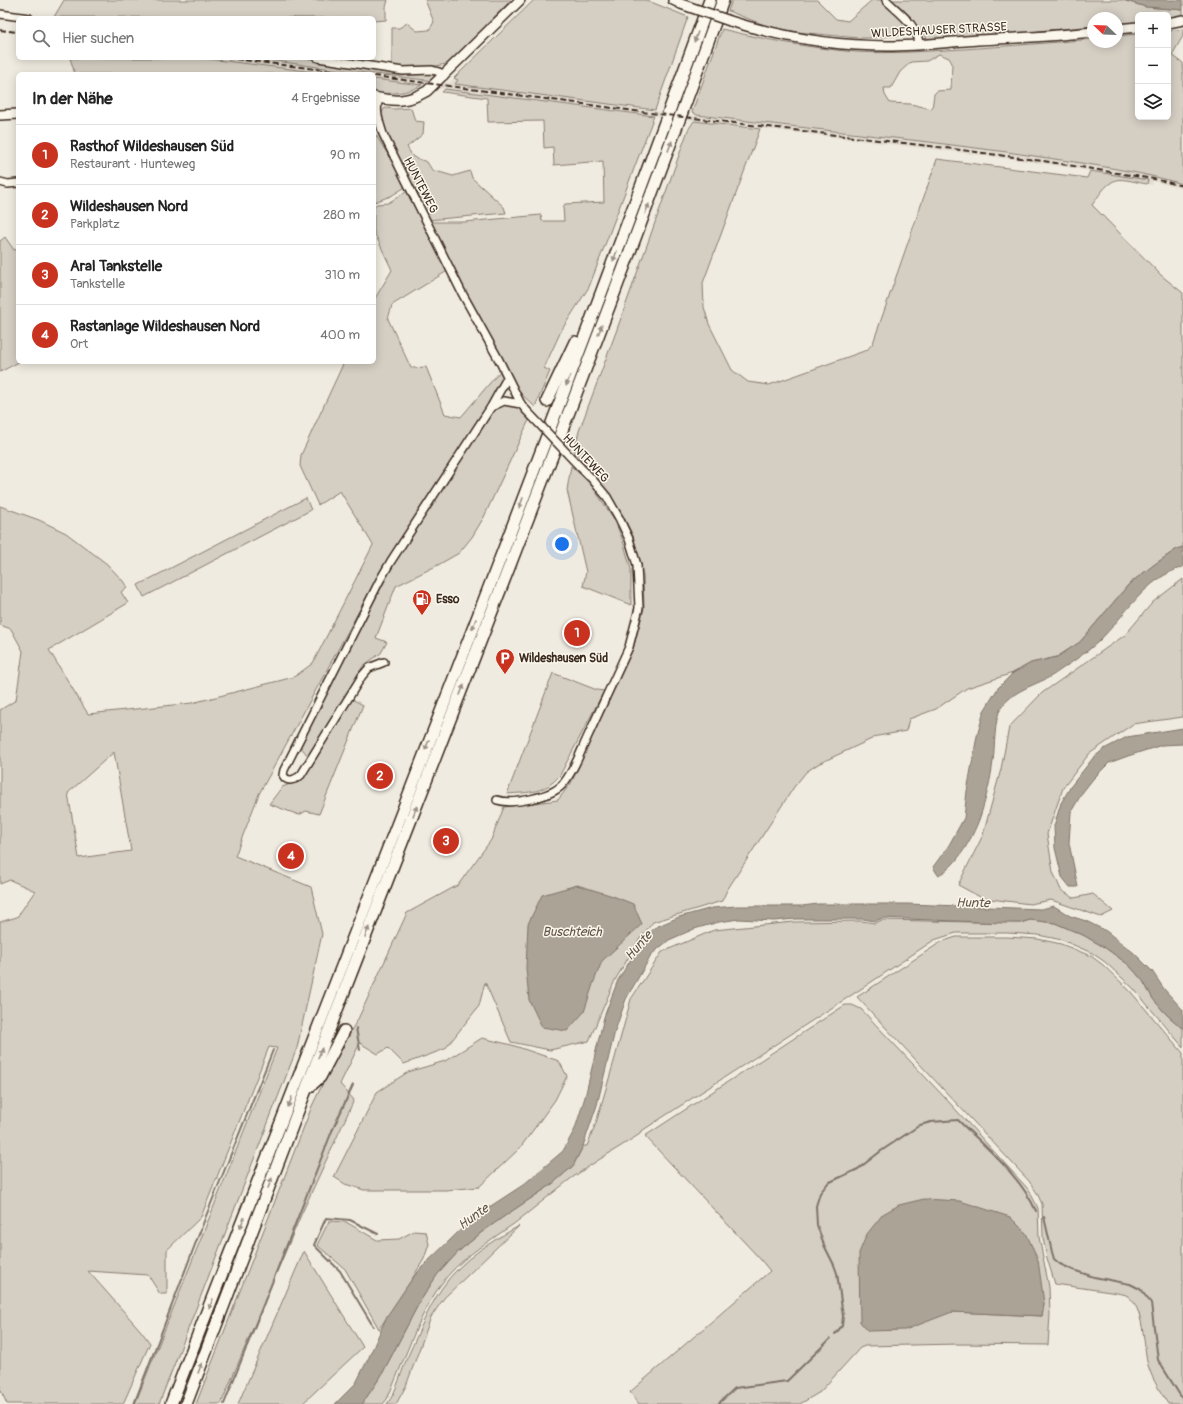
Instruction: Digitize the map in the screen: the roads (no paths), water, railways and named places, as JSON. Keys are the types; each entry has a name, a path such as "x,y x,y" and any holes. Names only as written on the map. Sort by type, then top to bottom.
{"highway":[{"path":"172,1404 592,319 710,0"},
{"path":"186,1404 306,1089 547,471 657,182 723,0"},
{"path":"547,401 580,332 592,319"},
{"path":"306,1089 320,1076 344,1031"}],"main road":[{"path":"377,98 395,101 406,100 427,92 493,25 520,0"},
{"name":"WILDESHAUSER STRASSE","path":"677,2 766,32 829,42 882,46 919,45 1087,32"},
{"path":"1171,22 1183,20"},
{"path":"1123,28 1135,27"},
{"path":"0,115 16,114"}],"street":[{"path":"886,0 914,28 918,35 919,45"},
{"path":"0,14 16,16"},
{"path":"331,60 403,71 432,70 439,72 444,76"},
{"name":"HUNTEWEG","path":"377,98 378,119 383,134 462,293 524,407 592,478 607,497 629,539 637,565 639,608 630,647 575,764 562,785 551,793 538,798 505,802 497,800"},
{"path":"0,182 8,184 16,183"},
{"path":"384,662 369,668 362,676 301,775 292,780 284,777 283,772 380,580 508,378"},
{"path":"491,407 504,401 524,407"}],"water":[{"path":"1123,0 1183,0 1183,10 1146,7"},
{"path":"1183,547 1183,567 1157,580 1146,589 1108,632 1089,650 1052,676 1013,695 1001,708 997,719 990,781 978,822 970,840 958,858 945,871 938,875 933,867 949,845 964,818 967,791 977,736 984,711 998,688 1013,673 1031,663 1057,657 1080,642 1129,584 1155,564 1177,549"},
{"path":"1183,728 1183,744 1162,745 1109,763 1082,793 1071,812 1069,843 1078,887 1070,887 1062,877 1055,848 1054,826 1061,803 1071,786 1093,758 1104,749 1127,737"},
{"name":"Buschteich","path":"577,885 633,904 642,924 602,961 584,1012 567,1031 542,1027 529,1000 526,968 528,924 542,895"},
{"path":"818,904 907,904 1041,909 1054,906 1070,916 1086,921 1106,931 1134,953 1152,971 1164,989 1183,1010 1183,1029 1165,1013 1153,999 1143,981 1129,965 1104,947 1083,935 1055,923 1030,920 1020,923 1004,923 883,918 875,921 863,919 795,919 774,921 739,919 719,922 694,929 669,940 652,954 626,999 615,1031 597,1105 583,1146 573,1166 551,1185 482,1232 458,1252 437,1275 419,1303 381,1376 362,1404 335,1404 356,1383 387,1316 412,1279 423,1266 474,1217 523,1185 563,1151 575,1129 585,1097 604,1017 618,980 645,937 656,927 679,917 712,908 736,906 802,906"},
{"path":"924,1199 960,1201 1010,1217 1026,1233 1038,1260 1044,1303 1042,1316 952,1312 905,1330 868,1331 860,1322 859,1253 867,1234 883,1214 899,1205"}],"waterway":[{"path":"356,1028 360,1050"},
{"path":"134,1404 206,1216 273,1050"},
{"path":"224,1404 332,1131 353,1085"},
{"path":"835,1334 842,1326 843,1316 837,1273 824,1245 817,1225 816,1206 820,1193 828,1183 858,1169 881,1151 920,1125 931,1122 958,1120 1001,1162 1021,1185 1036,1211"},
{"path":"1044,1217 1054,1259 1060,1264 1094,1277 1130,1284 1140,1289 1151,1303 1158,1360 1183,1400"},
{"path":"373,1326 340,1271 314,1245 326,1218 350,1220 378,1234"},
{"path":"718,1404 735,1388 787,1381 830,1339"}],"railway":[{"path":"0,30 16,32"},
{"path":"243,60 340,72"},
{"path":"376,76 650,113 1043,161 1154,179 1183,186"}],"place":[{"name":"Esso","path":"422,616"},
{"name":"Rasthof Wildeshausen Süd","path":"577,633"},
{"name":"Wildeshausen Süd","path":"505,675"},
{"name":"Wildeshausen Nord","path":"380,776"},
{"name":"Aral Tankstelle","path":"446,841"},
{"name":"Rastanlage Wildeshausen Nord","path":"291,856"}],"water label":[{"name":"Hunte","path":"973,902"},
{"name":"Hunte","path":"638,945"},
{"name":"Hunte","path":"473,1216"}]}
